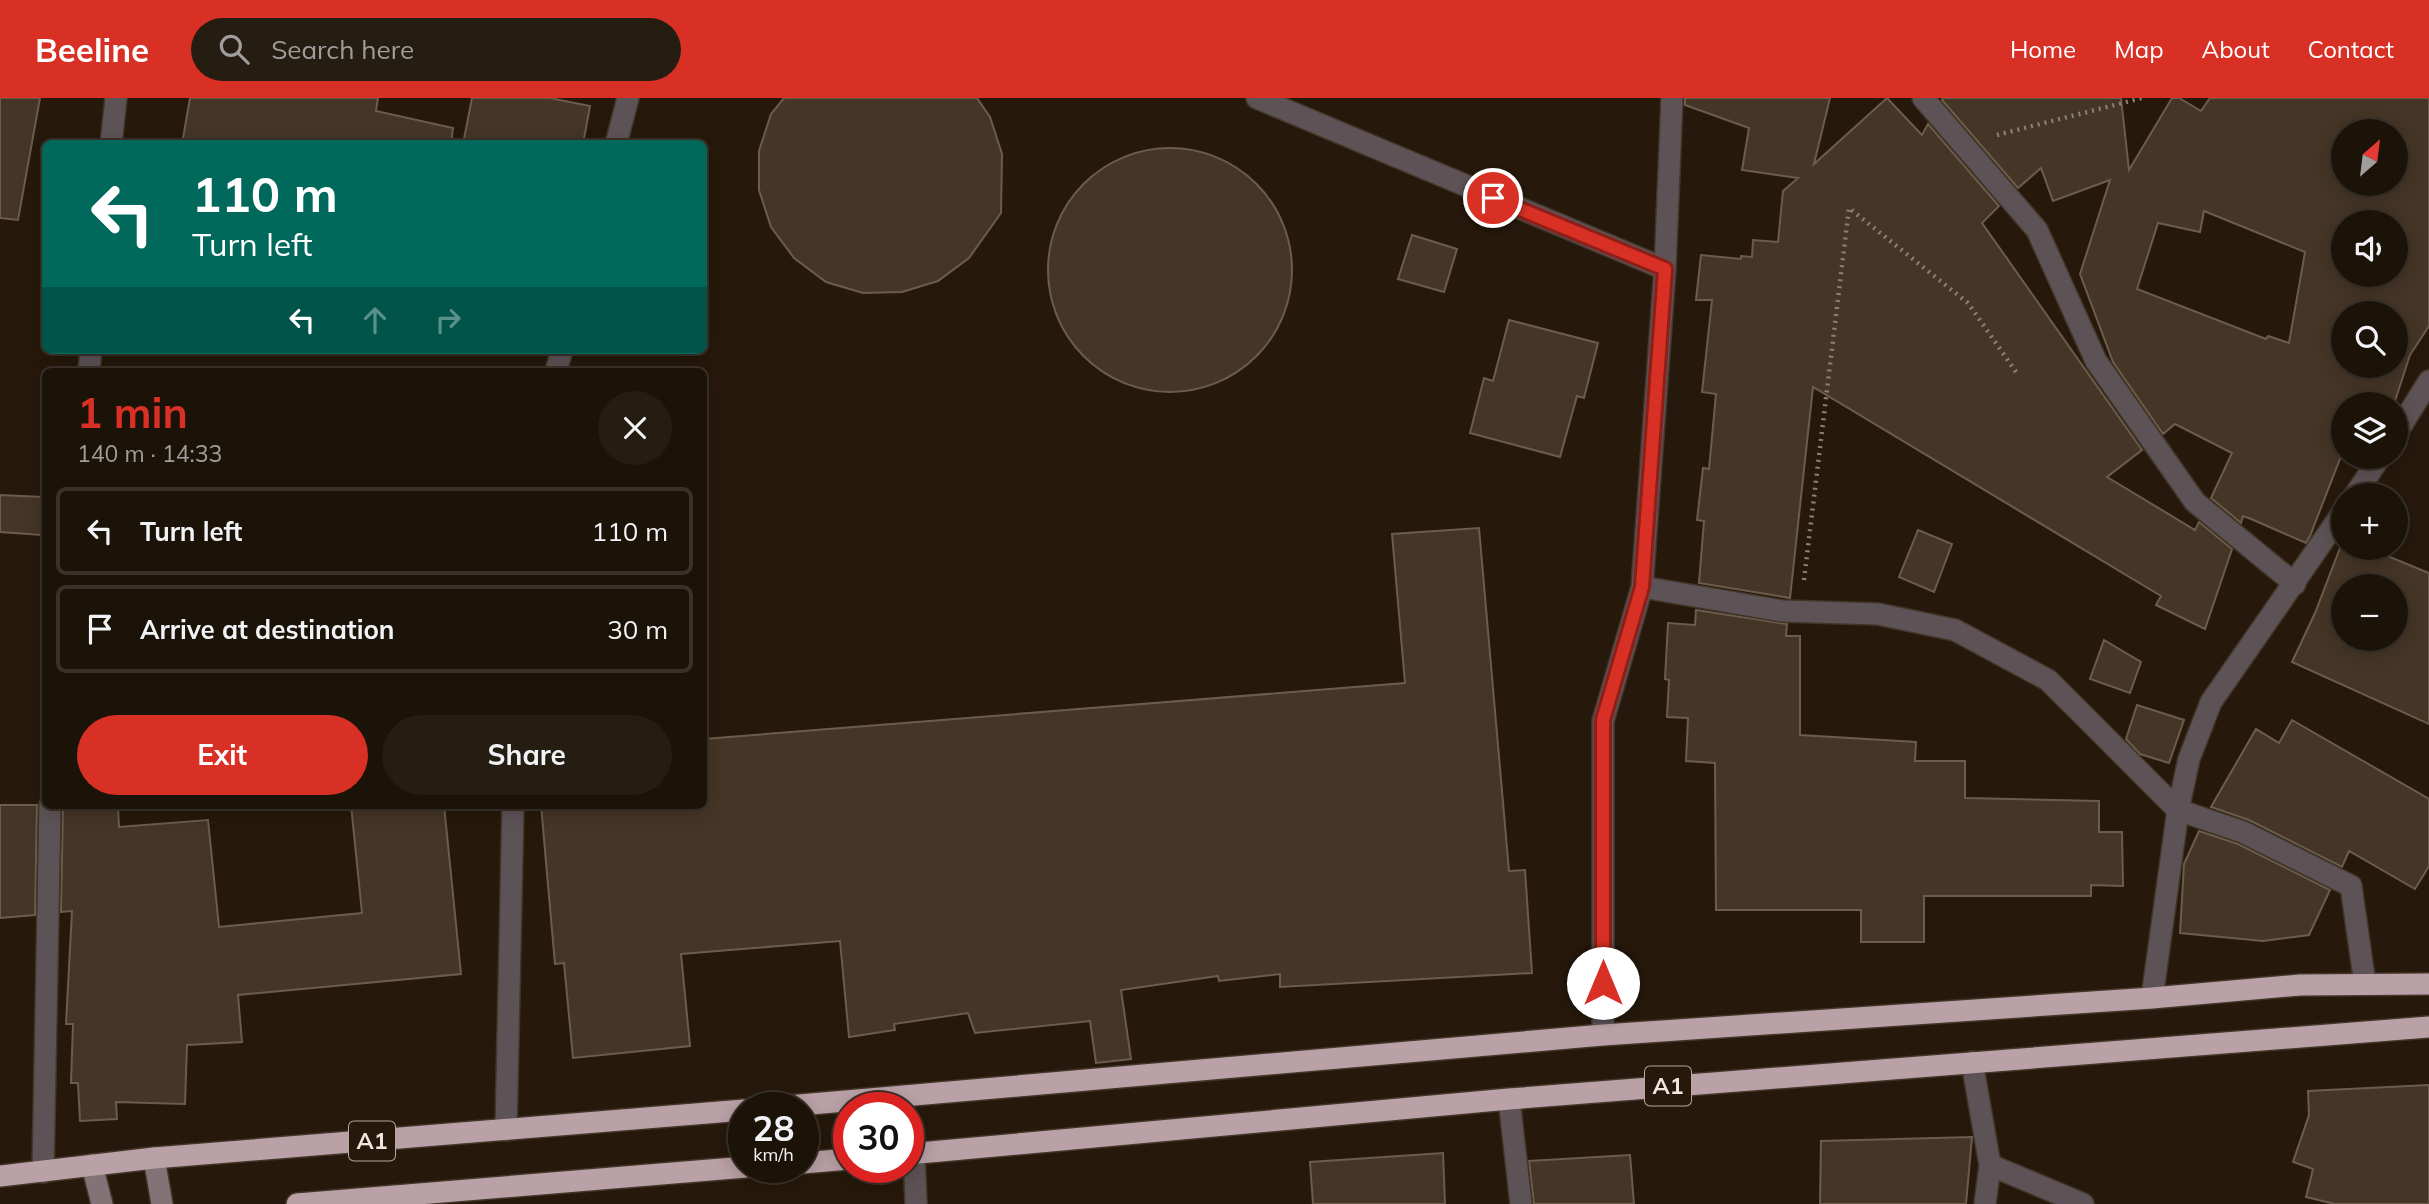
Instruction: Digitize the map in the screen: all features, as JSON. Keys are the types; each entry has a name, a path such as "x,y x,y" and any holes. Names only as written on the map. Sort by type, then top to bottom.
{"highway":[{"name":"A1","path":"819,1103 1602,1035 2152,998 2300,985 2429,984"},
{"name":"A1","path":"924,1153 1509,1099 2429,1027"},
{"name":"A1","path":"0,1176 154,1158 728,1111"},
{"name":"A1","path":"297,1204 728,1168"}],"main road":[{"path":"154,1158 162,1204"},
{"path":"92,1165 102,1204"}],"street":[{"path":"111,140 116,98"},
{"path":"617,140 628,98"},
{"path":"1257,98 1665,269"},
{"path":"1602,1035 1603,720 1642,587 1665,269 1672,98"},
{"path":"1923,98 2037,230 2096,361 2195,502 2295,584"},
{"path":"2408,415 2429,381"},
{"path":"2152,998 2178,810 2189,759 2211,702 2331,530"},
{"path":"1642,587 1800,612 1878,614 1955,629 2048,680 2178,810 2243,832 2351,886 2365,984"},
{"path":"43,1172 50,809"},
{"path":"506,1130 513,809"},
{"path":"1972,1062 1990,1165 1985,1204"},
{"path":"1509,1099 1521,1204"},
{"path":"1990,1165 2083,1204"},
{"path":"914,1183 916,1204"}],"path":[{"path":"1963,144 2142,98"},
{"path":"1800,612 1849,208 1968,303 2015,372"}],"building":[{"path":"0,98 40,98 18,220 0,218"},
{"path":"190,98 378,98 376,111 453,128 452,140 183,140"},
{"path":"472,98 550,98 590,106 584,140 464,140"},
{"path":"784,98 977,98 990,117 1002,154 1001,213 969,258 938,281 902,292 863,293 826,282 794,258 771,227 759,190 759,151 771,114"},
{"path":"1685,98 1830,98 1814,164 1887,98 1922,135 1928,124 1999,206 1982,223 2142,450 2107,477 2195,530 2199,522 2232,549 2205,629 2156,605 2161,596 1813,387 1790,598 1699,583 1704,521 1697,520 1703,468 1709,469 1716,394 1702,392 1712,300 1696,300 1701,255 1741,259 1741,256 1752,257 1753,240 1778,242 1783,191 1798,178 1742,170 1749,128 1685,105"},
{"path":"1943,98 2121,98 2129,170 2172,98 2179,98 2201,111 2210,98 2429,98 2429,326 2408,361 2408,301 2331,301 2331,378 2402,378 2398,392 2331,392 2331,469 2336,469 2306,543 2243,516 2241,523 2211,498 2232,453 2175,424 2163,434 2113,362 2080,274 2110,180 2053,201 2041,168 2018,188","holes":["2204,211 2305,252 2289,343 2268,336 2266,339 2137,289 2158,223 2200,232"]},
{"path":"1170,148 1194,150 1217,157 1238,168 1256,184 1272,202 1283,223 1290,246 1290,294 1283,317 1272,338 1256,356 1238,372 1217,383 1194,390 1170,392 1146,390 1123,383 1102,372 1084,356 1068,338 1057,317 1050,294 1048,270 1050,246 1057,223 1068,202 1084,184 1102,168 1123,157 1146,150"},
{"path":"1412,235 1457,249 1444,292 1398,279"},
{"path":"1509,320 1598,343 1584,398 1577,396 1560,457 1470,433 1484,378 1493,381"},
{"path":"0,495 42,497 41,535 0,532"},
{"path":"1479,528 1509,871 1525,870 1532,973 1280,987 1280,974 1219,981 1218,976 1121,990 1131,1059 1096,1063 1090,1021 975,1033 968,1013 894,1024 895,1030 849,1037 840,941 681,954 690,1046 573,1058 564,963 555,964 541,809 707,809 707,739 1405,683 1392,534"},
{"path":"1918,530 1952,544 1934,592 1899,577"},
{"path":"2335,560 2397,560 2429,573 2429,724 2292,662"},
{"path":"1696,610 1787,624 1786,636 1800,636 1800,735 1916,742 1915,761 1965,761 1965,798 2099,801 2099,832 2122,832 2123,886 2091,885 2091,896 1924,896 1924,942 1861,942 1861,910 1716,910 1715,763 1686,761 1688,718 1667,717 1669,680 1665,679 1668,623 1695,625"},
{"path":"2104,640 2141,662 2130,693 2090,679"},
{"path":"2137,705 2184,720 2169,763 2140,754 2126,739"},
{"path":"2292,720 2429,799 2429,866 2415,889 2349,851 2342,867 2249,820 2211,807 2256,729 2279,743"},
{"path":"0,805 37,805 35,915 0,918"},
{"path":"63,809 118,809 119,827 208,820 219,927 362,913 351,809 444,809 461,974 238,995 242,1042 187,1045 185,1104 116,1102 117,1119 80,1121 78,1083 71,1083 73,1024 66,1024 72,911 61,912"},
{"path":"2199,831 2238,844 2330,890 2309,935 2263,941 2180,933 2184,864"},
{"path":"2429,1085 2429,1204 2335,1204 2306,1197 2313,1169 2293,1162 2309,1115 2308,1091"},
{"path":"1972,1137 1966,1204 1820,1204 1821,1141"},
{"path":"1443,1153 1445,1204 1313,1204 1310,1162"},
{"path":"1630,1155 1634,1204 1534,1204 1529,1161"}],"route":[{"path":"1493,198 1665,269 1642,587 1603,720 1603,983"}]}
